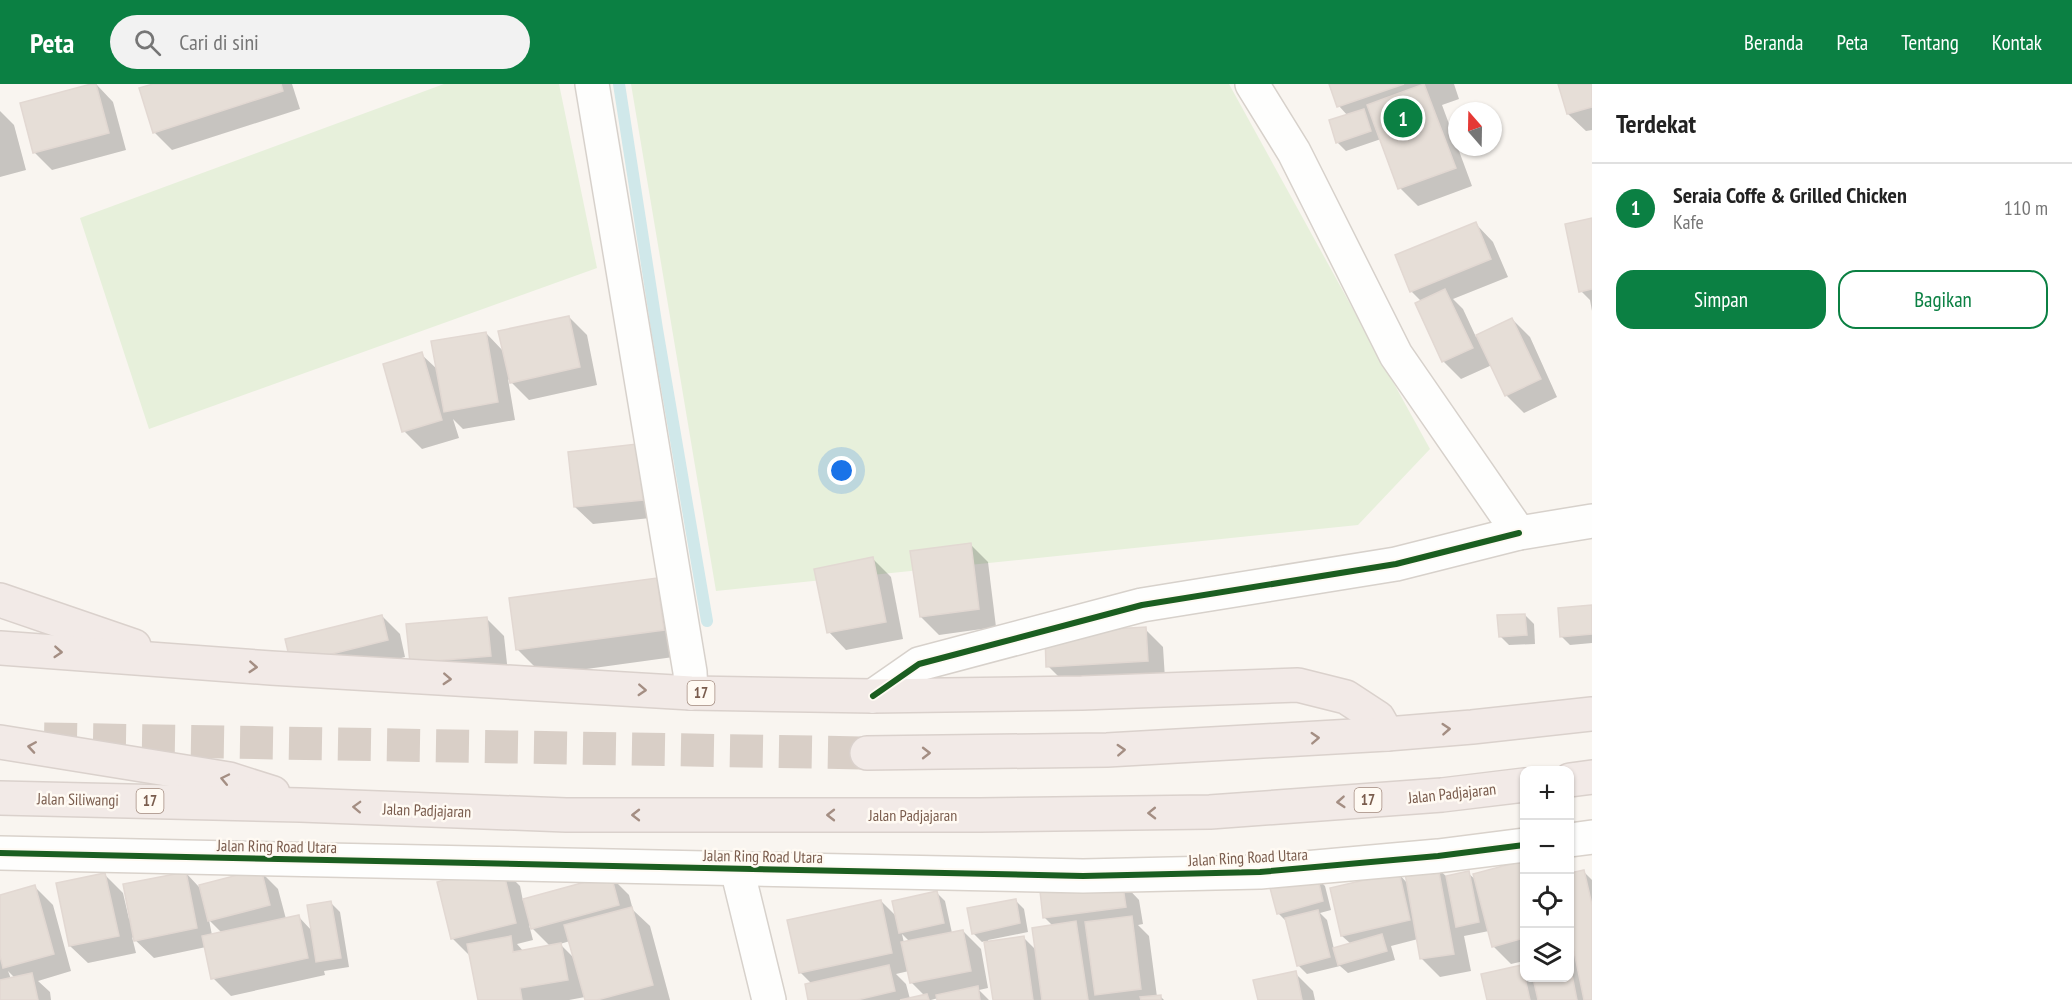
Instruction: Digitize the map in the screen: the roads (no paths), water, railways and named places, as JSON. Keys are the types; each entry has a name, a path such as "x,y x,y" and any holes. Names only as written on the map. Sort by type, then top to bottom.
{"highway":[{"path":"0,600 176,661"},
{"name":"17","path":"0,648 691,693 873,696 1082,693 1298,685 1346,697 1377,718 1388,734"},
{"path":"867,753 1077,752 1388,734 1592,714"},
{"path":"0,742 228,779 269,791 300,805"},
{"path":"1574,779 1592,777"},
{"name":"Jalan Padjajaran","path":"300,805 566,816 1210,812 1442,795 1520,785"},
{"name":"Jalan Siliwangi","path":"0,798 300,805"}],"street":[{"path":"592,84 690,672 691,693"},
{"path":"1252,84 1294,152 1396,356 1519,533"},
{"path":"873,696 920,664 1142,605 1396,564 1519,533 1592,521"},
{"path":"1574,839 1592,837"},
{"name":"Jalan Ring Road Utara","path":"0,853 1083,876 1260,872 1438,856 1520,846"},
{"path":"737,869 769,1000"}],"waterway":[{"path":"619,84 657,329 707,621"}],"tunnel":[{"path":"44,739 867,753"}],"place":[{"name":"Seraia Coffe & Grilled Chicken","path":"1403,118"}]}
